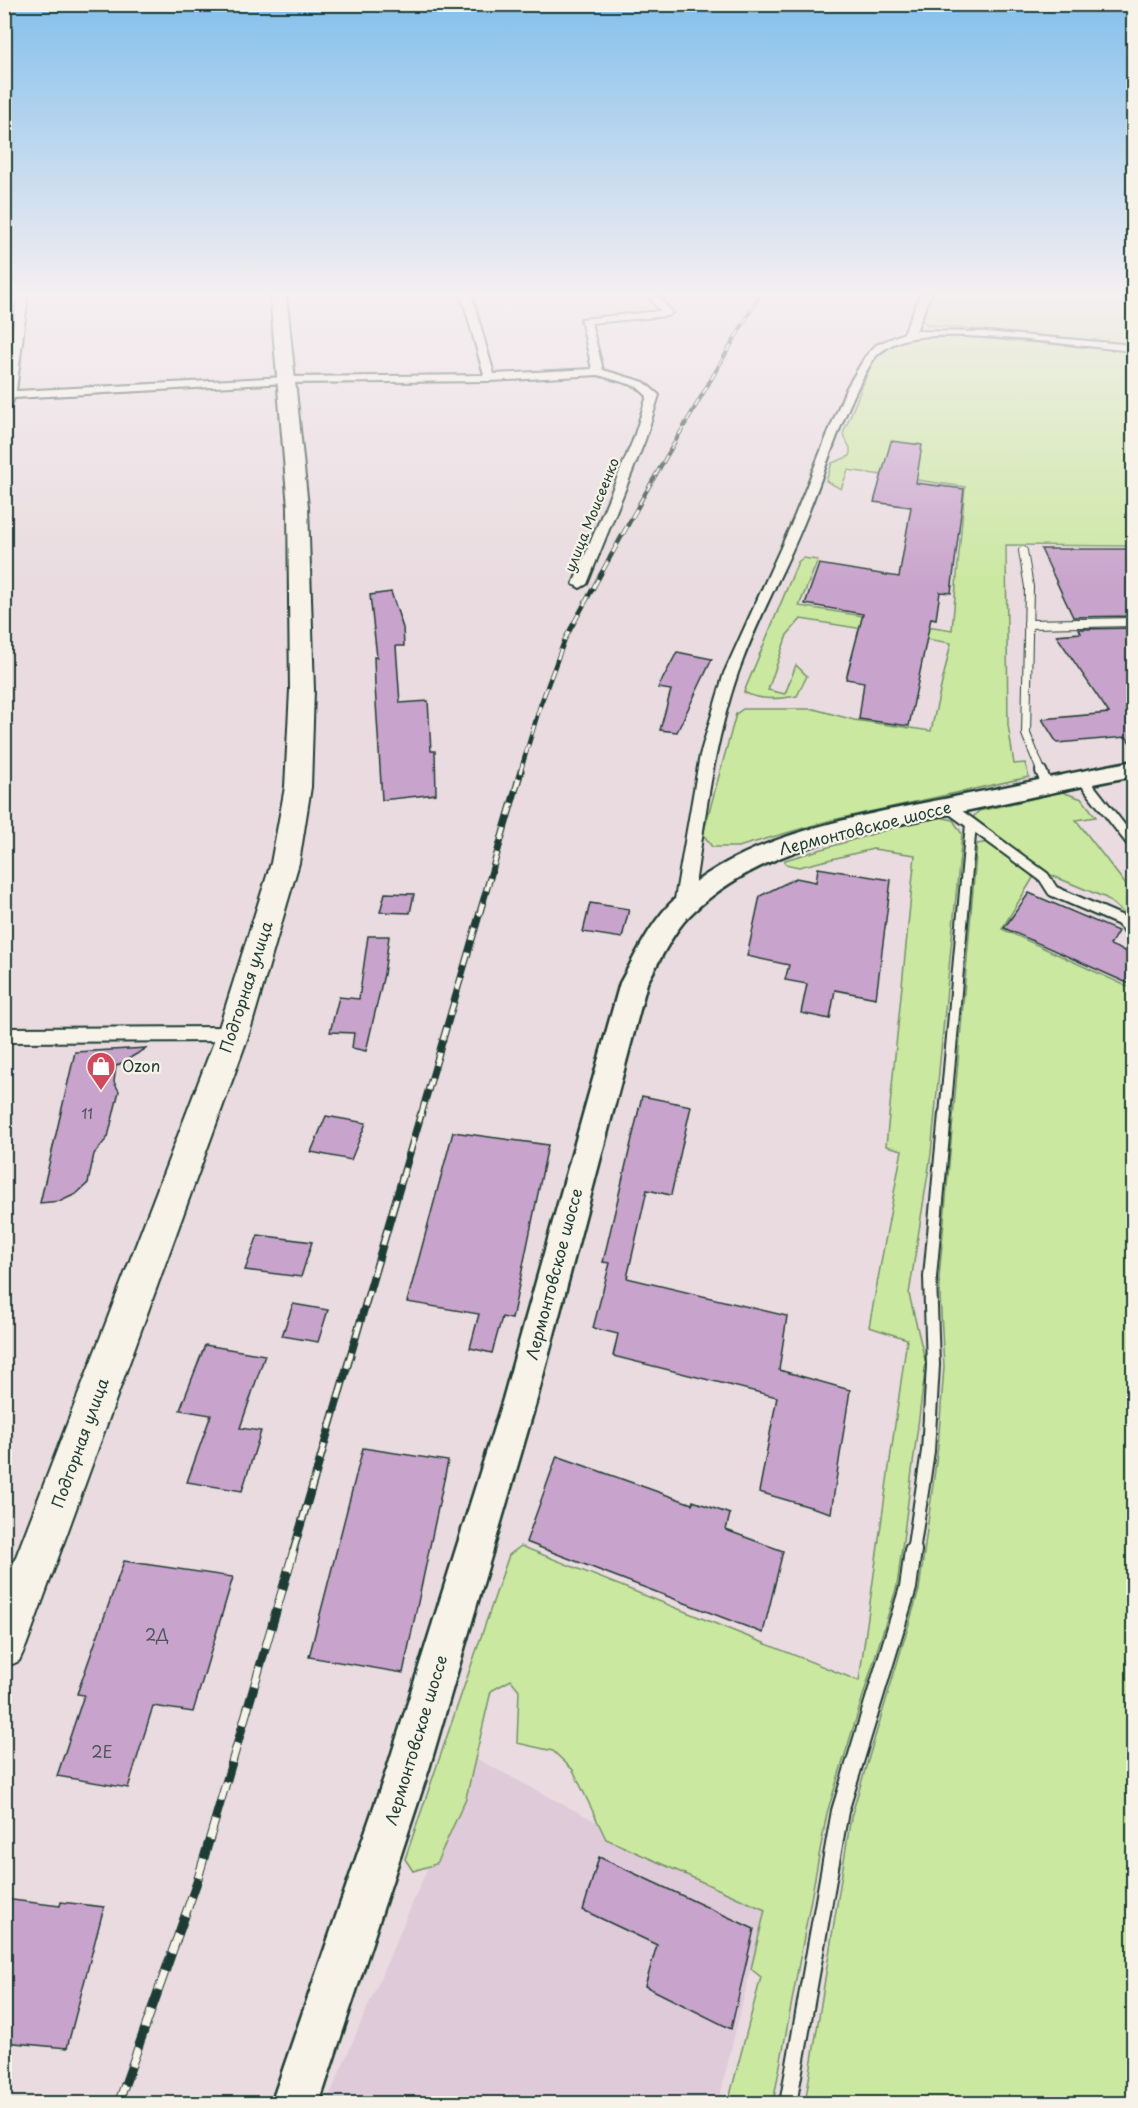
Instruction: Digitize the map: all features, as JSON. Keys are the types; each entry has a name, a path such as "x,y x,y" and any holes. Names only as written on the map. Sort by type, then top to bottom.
{"main road":[{"name":"Подгорная улица","path":"4,1646 233,1034 285,863 298,787 302,690 298,507 287,391"}],"street":[{"name":"улица Моисеенко","path":"7,394 59,391"},
{"name":"улица Моисеенко","path":"580,584 639,440 652,395 648,391"},
{"path":"683,905 708,754 731,673 797,525 851,391"},
{"path":"4,408 7,394"},
{"name":"Лермонтовское шоссе","path":"295,2103 408,1769 520,1399 634,983 683,905 721,877 768,852 890,818 958,815 1047,785 1134,768"},
{"path":"4,1035 233,1034"}],"lane":[{"path":"1023,551 1029,587 1026,734 1047,785"},
{"path":"1028,624 1134,622"},
{"path":"1082,778 1134,845"},
{"path":"958,815 1044,877 1053,891 1120,920 1134,934"},
{"path":"788,2103 840,1811 908,1588 928,1451 933,1365 930,1277 958,815"}],"shaded area":[{"path":"475,1758 765,1910 718,2103 326,2104"}],"green space":[{"path":"860,391 1133,391 1133,546 1006,545 1008,725 1014,764 1025,763 1029,777 828,821 738,847 712,847 703,834 736,714 743,709 814,709 854,720 931,731 951,643 801,619 787,635 768,690 785,694 796,665 807,676 797,696 763,698 744,692 798,562 803,558 818,560 799,606 952,630 965,487 848,470 841,489 826,481 832,463 850,456 850,448 843,434"},
{"path":"1062,792 1082,799 1096,817 1076,820 1133,894 1133,921 1106,898 1041,871 973,817 979,811"},
{"path":"940,817 953,820 962,834 931,1154 909,1294 926,1364 897,1586 827,1813 773,2103 728,2103 761,1977 751,1969 765,1910 606,1839 573,1770 553,1751 517,1743 519,1690 511,1680 491,1691 466,1798 436,1864 413,1871 405,1859 509,1555 521,1546 859,1681 907,1339 869,1327 902,1150 886,1146 915,855 873,849 799,867 785,864 785,860 927,818"},
{"path":"988,842 1027,868 1033,878 1002,929 1133,989 1133,2103 805,2104 851,1817 919,1590 938,1447 944,1367 939,1278 977,844"}],"building":[{"path":"891,441 922,445 916,483 964,489 951,593 940,592 936,619 931,618 909,726 859,719 864,682 846,679 863,614 805,604 819,564 899,577 911,507 874,502"},
{"path":"1041,549 1134,549 1134,616 1073,617"},
{"path":"391,592 403,628 404,646 396,646 400,703 428,701 431,751 435,751 436,794 382,800 375,686 374,657 377,657 370,595"},
{"path":"1134,628 1134,748 1126,737 1057,743 1042,719 1109,713 1056,635 1081,633 1079,629"},
{"path":"677,652 712,659 677,732 660,730 671,690 658,688"},
{"path":"818,868 891,880 876,998 835,990 830,1019 801,1013 807,984 785,980 789,965 747,956 760,896 796,878 816,882"},
{"path":"385,893 414,894 410,913 380,912"},
{"path":"1029,893 1118,931 1110,945 1134,955 1134,986 1004,928"},
{"path":"590,903 629,909 622,938 583,932"},
{"path":"368,936 389,936 384,974 366,1051 352,1048 354,1033 330,1032 339,997 359,999"},
{"path":"147,1048 116,1066 114,1082 119,1091 108,1137 94,1154 88,1183 76,1194 61,1201 40,1203 75,1052"},
{"path":"642,1096 691,1106 671,1195 647,1190 627,1278 787,1316 779,1370 850,1390 831,1513 759,1492 777,1397 613,1356 618,1334 593,1328 610,1263 603,1262"},
{"path":"326,1116 366,1123 351,1160 311,1152"},
{"path":"453,1132 548,1145 512,1319 502,1317 492,1353 470,1348 479,1314 407,1302"},
{"path":"258,1235 312,1242 301,1277 245,1270"},
{"path":"293,1304 328,1310 318,1342 282,1336"},
{"path":"205,1345 265,1355 240,1428 261,1431 242,1491 187,1482 211,1415 180,1410"},
{"path":"363,1448 448,1461 403,1673 309,1657"},
{"path":"557,1456 692,1504 693,1501 730,1514 726,1530 783,1551 763,1633 526,1542"},
{"path":"124,1561 233,1577 193,1712 153,1706 128,1788 57,1776 84,1695 77,1694"},
{"path":"599,1857 754,1929 731,2029 645,1986 657,1945 583,1910"},
{"path":"4,1899 60,1906 61,1902 104,1907 67,2048 4,2042"}],"railway":[{"path":"639,504 704,391"},
{"path":"520,773 540,706 565,639 640,503"},
{"path":"421,1115 521,771"},
{"path":"293,1552 421,1114"},
{"path":"118,2104 197,1882 294,1550"}],"place":[{"name":"Ozon","path":"101,1092"}]}
